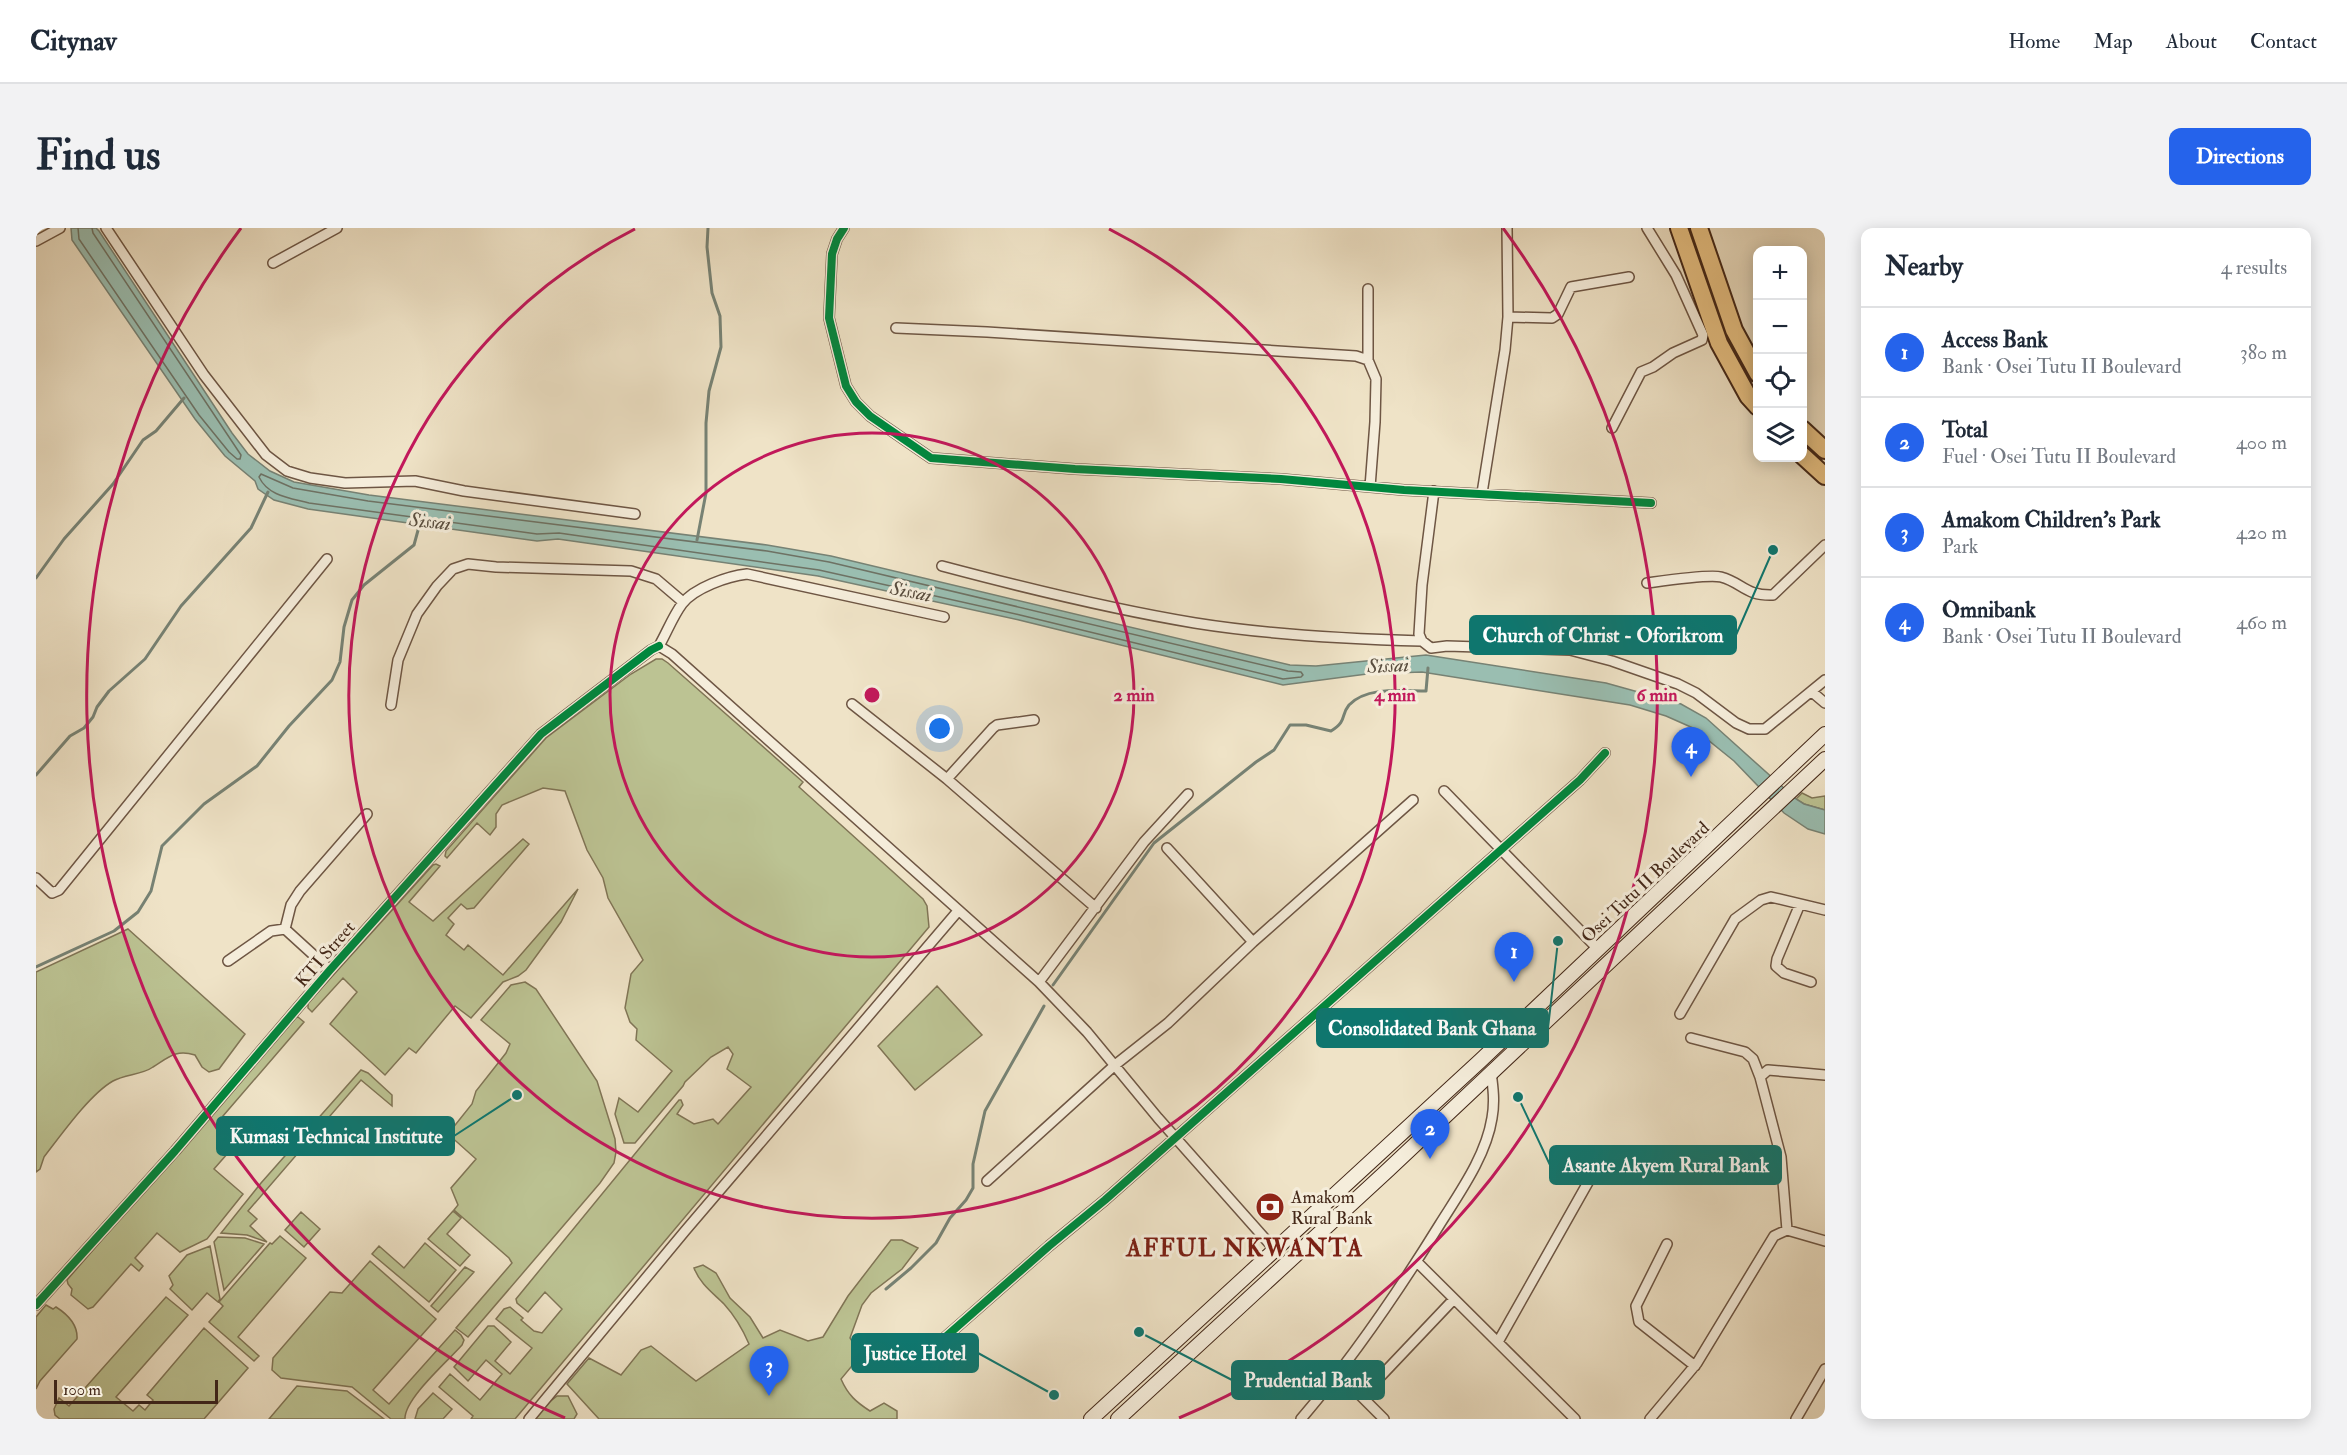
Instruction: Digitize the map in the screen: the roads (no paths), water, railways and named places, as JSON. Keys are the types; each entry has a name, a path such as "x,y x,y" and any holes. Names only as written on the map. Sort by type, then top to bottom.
{"highway":[{"path":"1679,228 1719,343 1753,402"},
{"path":"1699,228 1734,330 1753,365"},
{"path":"1807,433 1825,450"},
{"path":"1807,459 1825,476"}],"main road":[{"name":"Osei Tutu II Boulevard","path":"1091,1419 1599,950 1825,734"},
{"name":"Osei Tutu II Boulevard","path":"1118,1419 1371,1186 1825,759"}],"street":[{"path":"36,241 60,228"},
{"path":"106,228 177,338 210,384 266,455 287,471 310,478 345,483 415,481 464,491 635,514"},
{"path":"273,263 338,228"},
{"path":"844,228 832,254 829,318 846,386 856,402 870,416 931,458 1075,469 1281,479 1370,487 1651,503"},
{"path":"1482,493 1505,350 1508,316 1507,228"},
{"path":"1612,428 1641,372 1702,340 1702,335 1676,276 1647,228"},
{"path":"1508,316 1552,318 1558,314 1571,287 1629,277"},
{"path":"1368,289 1368,360 1376,379 1370,487"},
{"path":"896,328 1219,347 1356,357 1368,360"},
{"path":"1434,491 1422,585 1419,634 1422,641 1431,648 1448,646 1570,650 1612,661 1678,684 1696,693 1749,729 1765,729 1825,680"},
{"path":"1647,583 1717,576 1746,591 1773,595 1825,545"},
{"path":"36,878 52,893 59,890 327,560"},
{"path":"391,705 398,660 417,614 453,570 468,564 631,571 656,579 683,602"},
{"path":"942,566 1051,595 1196,623 1325,638 1422,641"},
{"path":"944,617 747,574 729,576 693,594 683,602 659,646 672,654 1039,982 1067,1010 1275,1250"},
{"name":"KTI Street","path":"36,1305 175,1151 330,969 541,734 659,646"},
{"path":"1812,692 1825,703"},
{"path":"852,704 947,778 1096,908"},
{"path":"947,778 993,728 998,725 1034,720"},
{"path":"925,1355 1048,1246 1105,1200 1174,1136 1580,780 1605,753"},
{"path":"1444,791 1599,950"},
{"path":"1039,982 1149,836 1188,794"},
{"path":"987,1181 1115,1065 1168,1023 1253,942 1413,800"},
{"path":"285,929 291,905 300,891 367,813"},
{"path":"1167,848 1253,942"},
{"path":"1680,1014 1735,919 1761,900 1771,897 1825,910"},
{"path":"1800,904 1776,966 1784,973 1811,982"},
{"path":"529,1419 693,1222 958,911"},
{"path":"228,961 271,931 285,929 330,969"},
{"path":"1690,1038 1745,1052 1753,1059 1761,1077 1782,1157 1787,1230"},
{"path":"1761,1077 1768,1070 1825,1075"},
{"path":"1301,1419 1340,1374 1417,1262 1470,1173 1486,1141 1492,1118 1494,1099 1491,1072"},
{"path":"1498,1342 1595,1170"},
{"path":"1650,1419 1695,1366 1771,1239 1787,1230 1825,1241"},
{"path":"1667,1244 1636,1306 1636,1316 1639,1322 1695,1366"},
{"path":"1417,1262 1575,1419"},
{"path":"1362,1396 1454,1299"},
{"path":"1796,1419 1825,1369"},
{"path":"1340,1374 1384,1419"}],"water":[{"name":"Sissai","path":"71,228 96,228 99,231 248,454 270,471 294,482 369,495 767,545 831,556 1290,665 1316,666 1426,655 1606,683 1681,704 1706,718 1796,799 1804,804 1825,810 1825,834 1808,829 1784,813 1734,761 1693,728 1666,716 1630,705 1422,672 1367,674 1283,685 1019,620 818,576 558,539 537,541 308,509 274,500 258,489 255,481 225,456 195,419 72,240"}],"waterway":[{"path":"697,540 706,493 706,423 709,391 721,347 720,316 712,293 707,247 708,228"},
{"path":"36,578 64,539 113,484 143,440 156,431 184,398"},
{"path":"36,775 70,736 84,728 109,691 145,659 181,606 251,528 268,492"},
{"name":"Sissai","path":"36,967 114,931 138,912 151,891 162,846 204,804 257,766 289,726 332,680 340,662 344,627 352,600 364,585 414,545 420,523"},
{"path":"1053,985 1154,843 1274,750 1290,725 1306,725 1331,731 1340,724 1349,705 1365,695 1396,690 1426,691 1428,668"},
{"path":"886,1289 936,1243 950,1218 973,1188 973,1164 985,1111 1044,1006"}],"place":[{"name":"Church of Christ - Oforikrom","path":"1773,550"},
{"name":"Omnibank","path":"1691,777"},
{"name":"Consolidated Bank Ghana","path":"1558,941"},
{"name":"Access Bank","path":"1514,982"},
{"name":"Kumasi Technical Institute","path":"517,1095"},
{"name":"Asante Akyem Rural Bank","path":"1518,1097"},
{"name":"Total","path":"1430,1159"},
{"name":"Amakom Rural Bank","path":"1270,1207"},
{"name":"Prudential Bank","path":"1139,1332"},
{"name":"Justice Hotel","path":"1054,1395"},
{"name":"Amakom Children's Park","path":"769,1396"}],"district":[{"name":"AFFUL NKWANTA","path":"1245,1248"}]}
